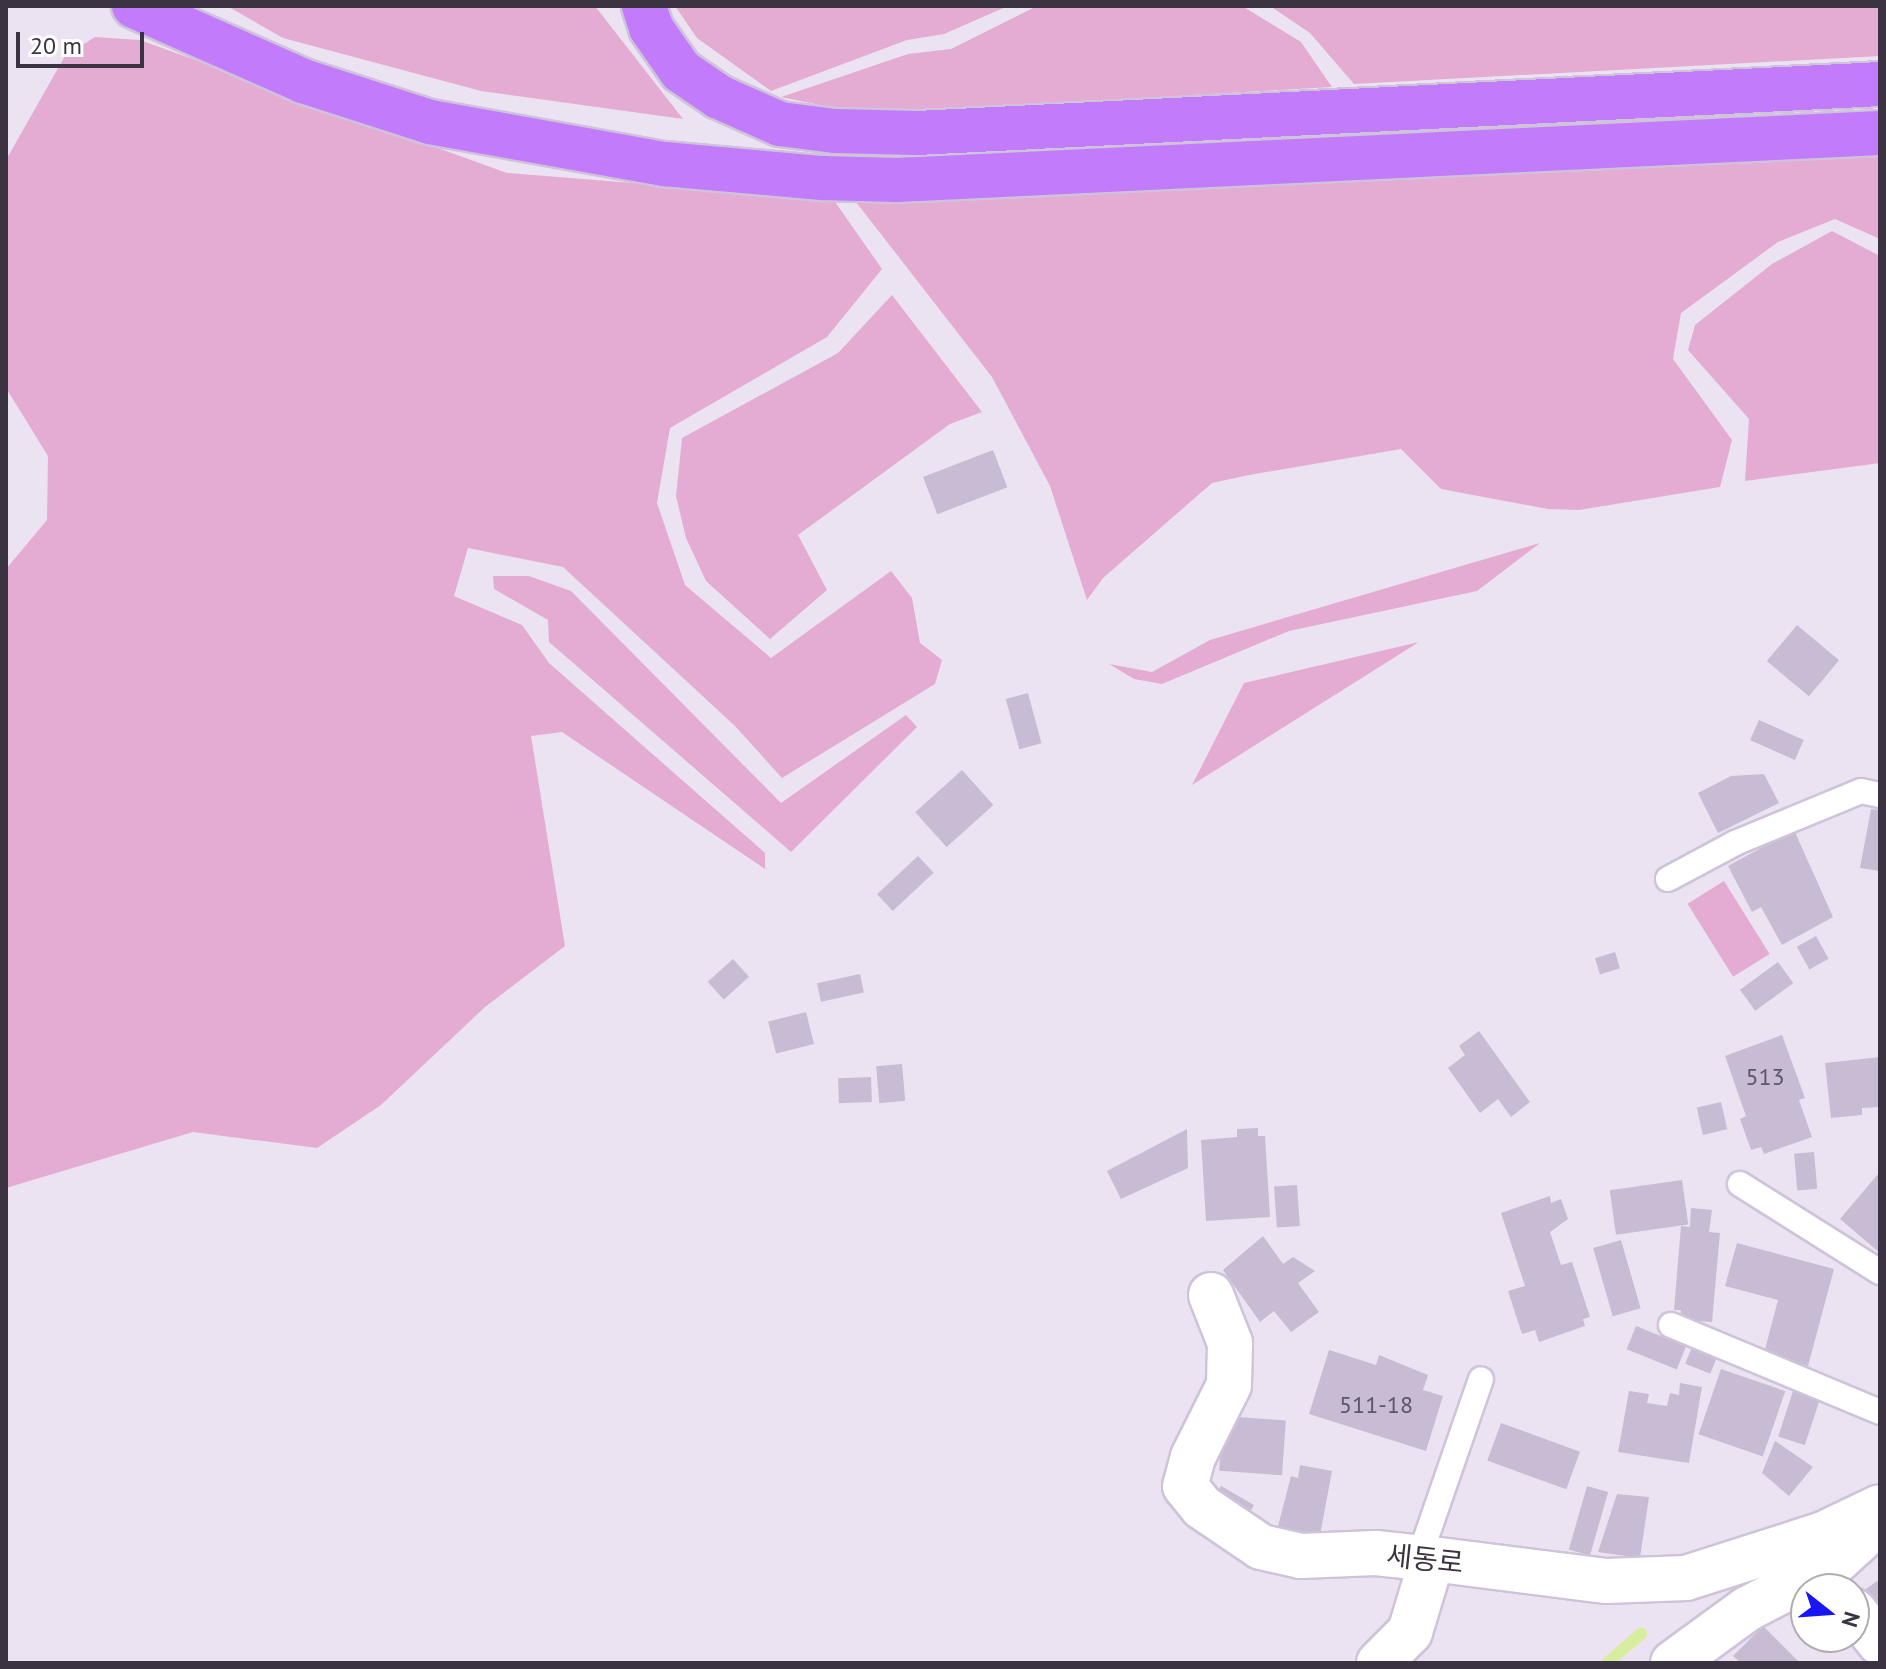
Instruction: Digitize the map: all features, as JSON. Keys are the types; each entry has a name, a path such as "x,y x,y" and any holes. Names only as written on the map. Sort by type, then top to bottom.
{"highway":[{"path":"134,6 303,81 430,122 664,164 822,178 897,180 1880,133"},
{"path":"644,6 651,28 681,71 719,97 780,124 835,131 917,133 1880,84"}],"street":[{"name":"세동로","path":"1211,1295 1230,1343 1229,1385 1193,1457 1185,1486 1202,1507 1261,1547 1301,1556 1426,1558 1607,1581 1686,1578 1821,1535 1880,1507"},
{"path":"1837,1573 1880,1522"},
{"path":"1379,1663 1410,1632 1426,1558"},
{"path":"1673,1663 1747,1609 1790,1593"}],"lane":[{"path":"1668,879 1735,843 1861,791 1880,795"},
{"path":"1740,1184 1880,1272"},
{"path":"1671,1325 1880,1412"},
{"path":"1426,1558 1481,1379"}],"shaded area":[{"path":"227,6 595,6 683,119 481,91 283,38"},
{"path":"675,6 1008,6 944,34 907,40 771,91 697,38"},
{"path":"1037,6 1242,6 1301,42 1332,87 863,114 781,97 908,54 951,49"},
{"path":"1270,6 1880,6 1880,56 1354,84 1310,33"},
{"path":"95,37 140,40 507,173 833,199 882,269 827,337 670,428 657,503 685,585 771,658 891,571 912,598 920,643 942,660 935,684 782,778 735,726 563,567 468,548 454,596 522,625 549,663 765,853 765,869 562,732 531,736 565,946 485,1007 381,1105 317,1148 193,1132 6,1188 6,569 47,520 48,456 6,388 6,160 65,56"},
{"path":"1880,155 1880,239 1835,219 1778,242 1681,313 1673,359 1732,440 1720,487 1579,510 1548,509 1441,489 1401,449 1249,475 1212,483 1103,578 1087,600 1050,486 992,377 856,202"},
{"path":"1832,231 1880,256 1880,463 1745,481 1749,419 1688,350 1695,325 1772,264"},
{"path":"892,295 982,412 950,424 798,535 827,590 770,639 706,581 686,538 676,496 682,438 838,353"},
{"path":"1540,543 1477,591 1289,631 1162,684 1134,679 1109,664 1152,672 1210,640"},
{"path":"493,576 529,576 571,591 781,803 906,715 917,727 791,852 549,642 548,620 494,589"},
{"path":"1419,642 1192,785 1244,683"},
{"path":"1724,881 1770,954 1733,977 1688,904"}],"building":[{"path":"993,450 1007,487 937,514 923,477"},
{"path":"1797,625 1839,660 1809,696 1767,661"},
{"path":"1028,693 1041,743 1019,749 1006,699"},
{"path":"1759,720 1804,740 1795,760 1750,740"},
{"path":"962,770 993,805 947,847 915,812"},
{"path":"1764,774 1779,803 1718,833 1698,793 1731,776"},
{"path":"1871,809 1880,810 1880,871 1860,868"},
{"path":"1794,830 1833,917 1782,945 1761,907 1752,912 1728,866"},
{"path":"918,856 934,873 893,911 877,894"},
{"path":"1816,936 1829,959 1809,969 1797,947"},
{"path":"1615,952 1620,968 1600,974 1595,958"},
{"path":"733,959 749,977 724,1000 708,982"},
{"path":"1778,962 1793,983 1755,1011 1740,990"},
{"path":"860,974 864,993 821,1002 817,983"},
{"path":"806,1012 814,1044 776,1053 768,1021"},
{"path":"1479,1031 1530,1102 1511,1117 1498,1099 1480,1113 1448,1068 1465,1055 1459,1046"},
{"path":"1782,1035 1805,1098 1799,1100 1812,1137 1764,1154 1761,1147 1751,1150 1740,1119 1746,1116 1725,1056"},
{"path":"1880,1057 1880,1107 1862,1108 1862,1115 1831,1118 1825,1063"},
{"path":"902,1064 905,1101 879,1103 876,1066"},
{"path":"871,1077 872,1102 839,1103 838,1078"},
{"path":"1721,1102 1727,1129 1703,1135 1697,1108"},
{"path":"1258,1128 1258,1136 1265,1136 1270,1217 1206,1221 1201,1140 1237,1137 1237,1129"},
{"path":"1187,1129 1188,1168 1121,1199 1107,1171"},
{"path":"1814,1152 1817,1189 1797,1191 1794,1154"},
{"path":"1880,1175 1880,1253 1840,1219"},
{"path":"1682,1180 1688,1225 1616,1235 1610,1190"},
{"path":"1297,1185 1300,1226 1277,1228 1274,1187"},
{"path":"1550,1196 1551,1203 1561,1199 1568,1219 1550,1232 1561,1265 1572,1262 1590,1317 1583,1319 1585,1326 1539,1342 1535,1330 1522,1334 1508,1291 1525,1286 1501,1213"},
{"path":"1691,1208 1712,1210 1709,1232 1720,1233 1712,1322 1680,1320 1681,1310 1674,1310 1681,1226 1690,1227"},
{"path":"1263,1236 1283,1264 1293,1257 1315,1271 1298,1283 1319,1312 1291,1332 1274,1311 1260,1322 1223,1270"},
{"path":"1621,1240 1641,1308 1613,1316 1593,1248"},
{"path":"1737,1243 1834,1269 1808,1366 1764,1353 1778,1300 1725,1286"},
{"path":"1636,1326 1686,1346 1677,1369 1627,1349"},
{"path":"1692,1347 1717,1357 1710,1374 1685,1364"},
{"path":"1329,1350 1376,1365 1379,1355 1428,1375 1423,1390 1443,1396 1426,1451 1309,1414"},
{"path":"1721,1369 1785,1391 1763,1456 1699,1434"},
{"path":"1680,1383 1702,1387 1689,1463 1618,1452 1629,1391 1649,1394 1647,1403 1667,1406 1670,1393 1679,1395"},
{"path":"1794,1388 1821,1397 1805,1445 1778,1437"},
{"path":"1223,1416 1286,1420 1282,1475 1219,1471"},
{"path":"1501,1423 1580,1452 1566,1489 1487,1461"},
{"path":"1775,1441 1813,1467 1789,1496 1762,1473"},
{"path":"1300,1465 1332,1471 1318,1546 1275,1538 1291,1476 1298,1478"},
{"path":"1221,1486 1254,1505 1242,1525 1210,1506"},
{"path":"1587,1486 1608,1492 1590,1556 1569,1549"},
{"path":"1617,1494 1649,1497 1640,1558 1598,1552"},
{"path":"1880,1579 1880,1623 1870,1609 1870,1586"},
{"path":"1763,1626 1800,1663 1741,1663 1733,1656"}],"waterway":[{"path":"1607,1663 1641,1634"}]}
